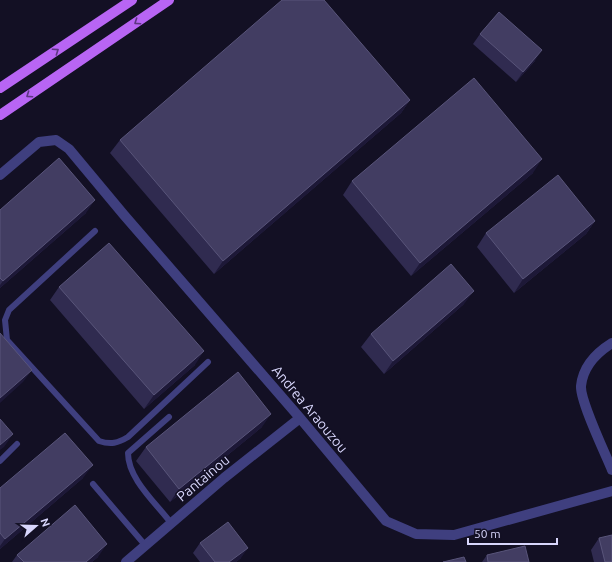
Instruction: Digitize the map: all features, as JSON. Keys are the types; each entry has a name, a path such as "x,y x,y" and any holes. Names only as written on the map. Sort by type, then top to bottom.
{"main road":[{"path":"0,88 132,0"},
{"path":"0,115 169,0"}],"street":[{"name":"Andrea Araouzou","path":"0,175 39,142 56,140 69,149 129,221 300,418 386,521 416,534 454,535 612,491"},
{"path":"612,343 595,354 586,368 581,386 584,401 612,470"},
{"name":"Pantainou","path":"126,562 224,478 300,418"}],"lane":[{"path":"95,231 9,310 5,320 7,340 99,442 108,444 117,444 128,437 208,362"},
{"path":"169,417 128,453 128,460 136,478 171,523"},
{"path":"0,461 18,444"},
{"path":"93,484 145,545"}],"building":[{"path":"282,0 324,0 410,100 223,261 120,140"},
{"path":"499,12 542,50 523,72 480,34"},
{"path":"474,78 542,159 420,263 352,181"},
{"path":"59,158 95,200 3,281 0,278 0,210"},
{"path":"558,175 595,221 523,279 486,233"},
{"path":"109,243 204,351 154,395 59,287"},
{"path":"451,264 474,291 393,361 371,334"},
{"path":"0,333 32,370 0,398"},
{"path":"238,372 271,414 179,489 146,447"},
{"path":"0,419 13,434 0,445"},
{"path":"65,433 93,465 5,539 0,533 0,488"},
{"path":"75,505 107,544 86,562 24,562 17,555"},
{"path":"228,522 248,548 229,562 215,562 200,543"},
{"path":"612,535 612,562 605,562 599,538"},
{"path":"525,546 529,562 488,562 487,555"},
{"path":"464,557 466,562 443,562"}]}
